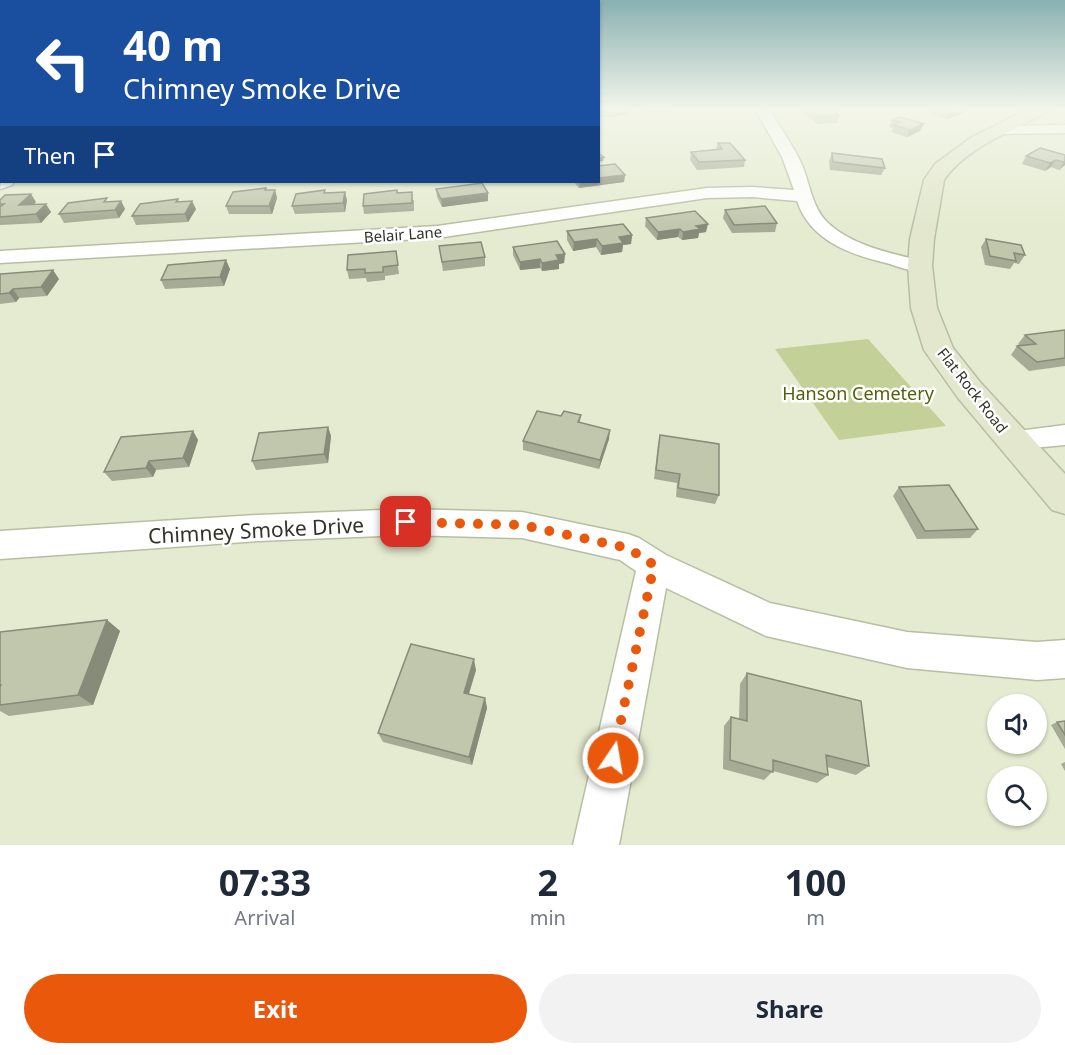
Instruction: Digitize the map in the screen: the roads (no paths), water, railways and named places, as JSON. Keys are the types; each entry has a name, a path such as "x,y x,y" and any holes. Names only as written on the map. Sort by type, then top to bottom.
{"street":[{"path":"784,148 797,172 814,218 838,239 871,254 920,266"},
{"name":"Flat Rock Road","path":"967,148 953,158 934,180 922,239 920,266 924,308 939,350 969,390 1065,499"},
{"name":"Belair Lane","path":"0,257 437,232 707,194 752,192 804,196"},
{"path":"1012,440 1065,435"},
{"name":"Chimney Smoke Drive","path":"0,545 258,528 406,522 522,525 628,548 654,565 766,619 907,650 1037,661 1065,659"},
{"path":"596,845 654,565"}],"park label":[{"name":"Hanson Cemetery","path":"858,393"}]}
